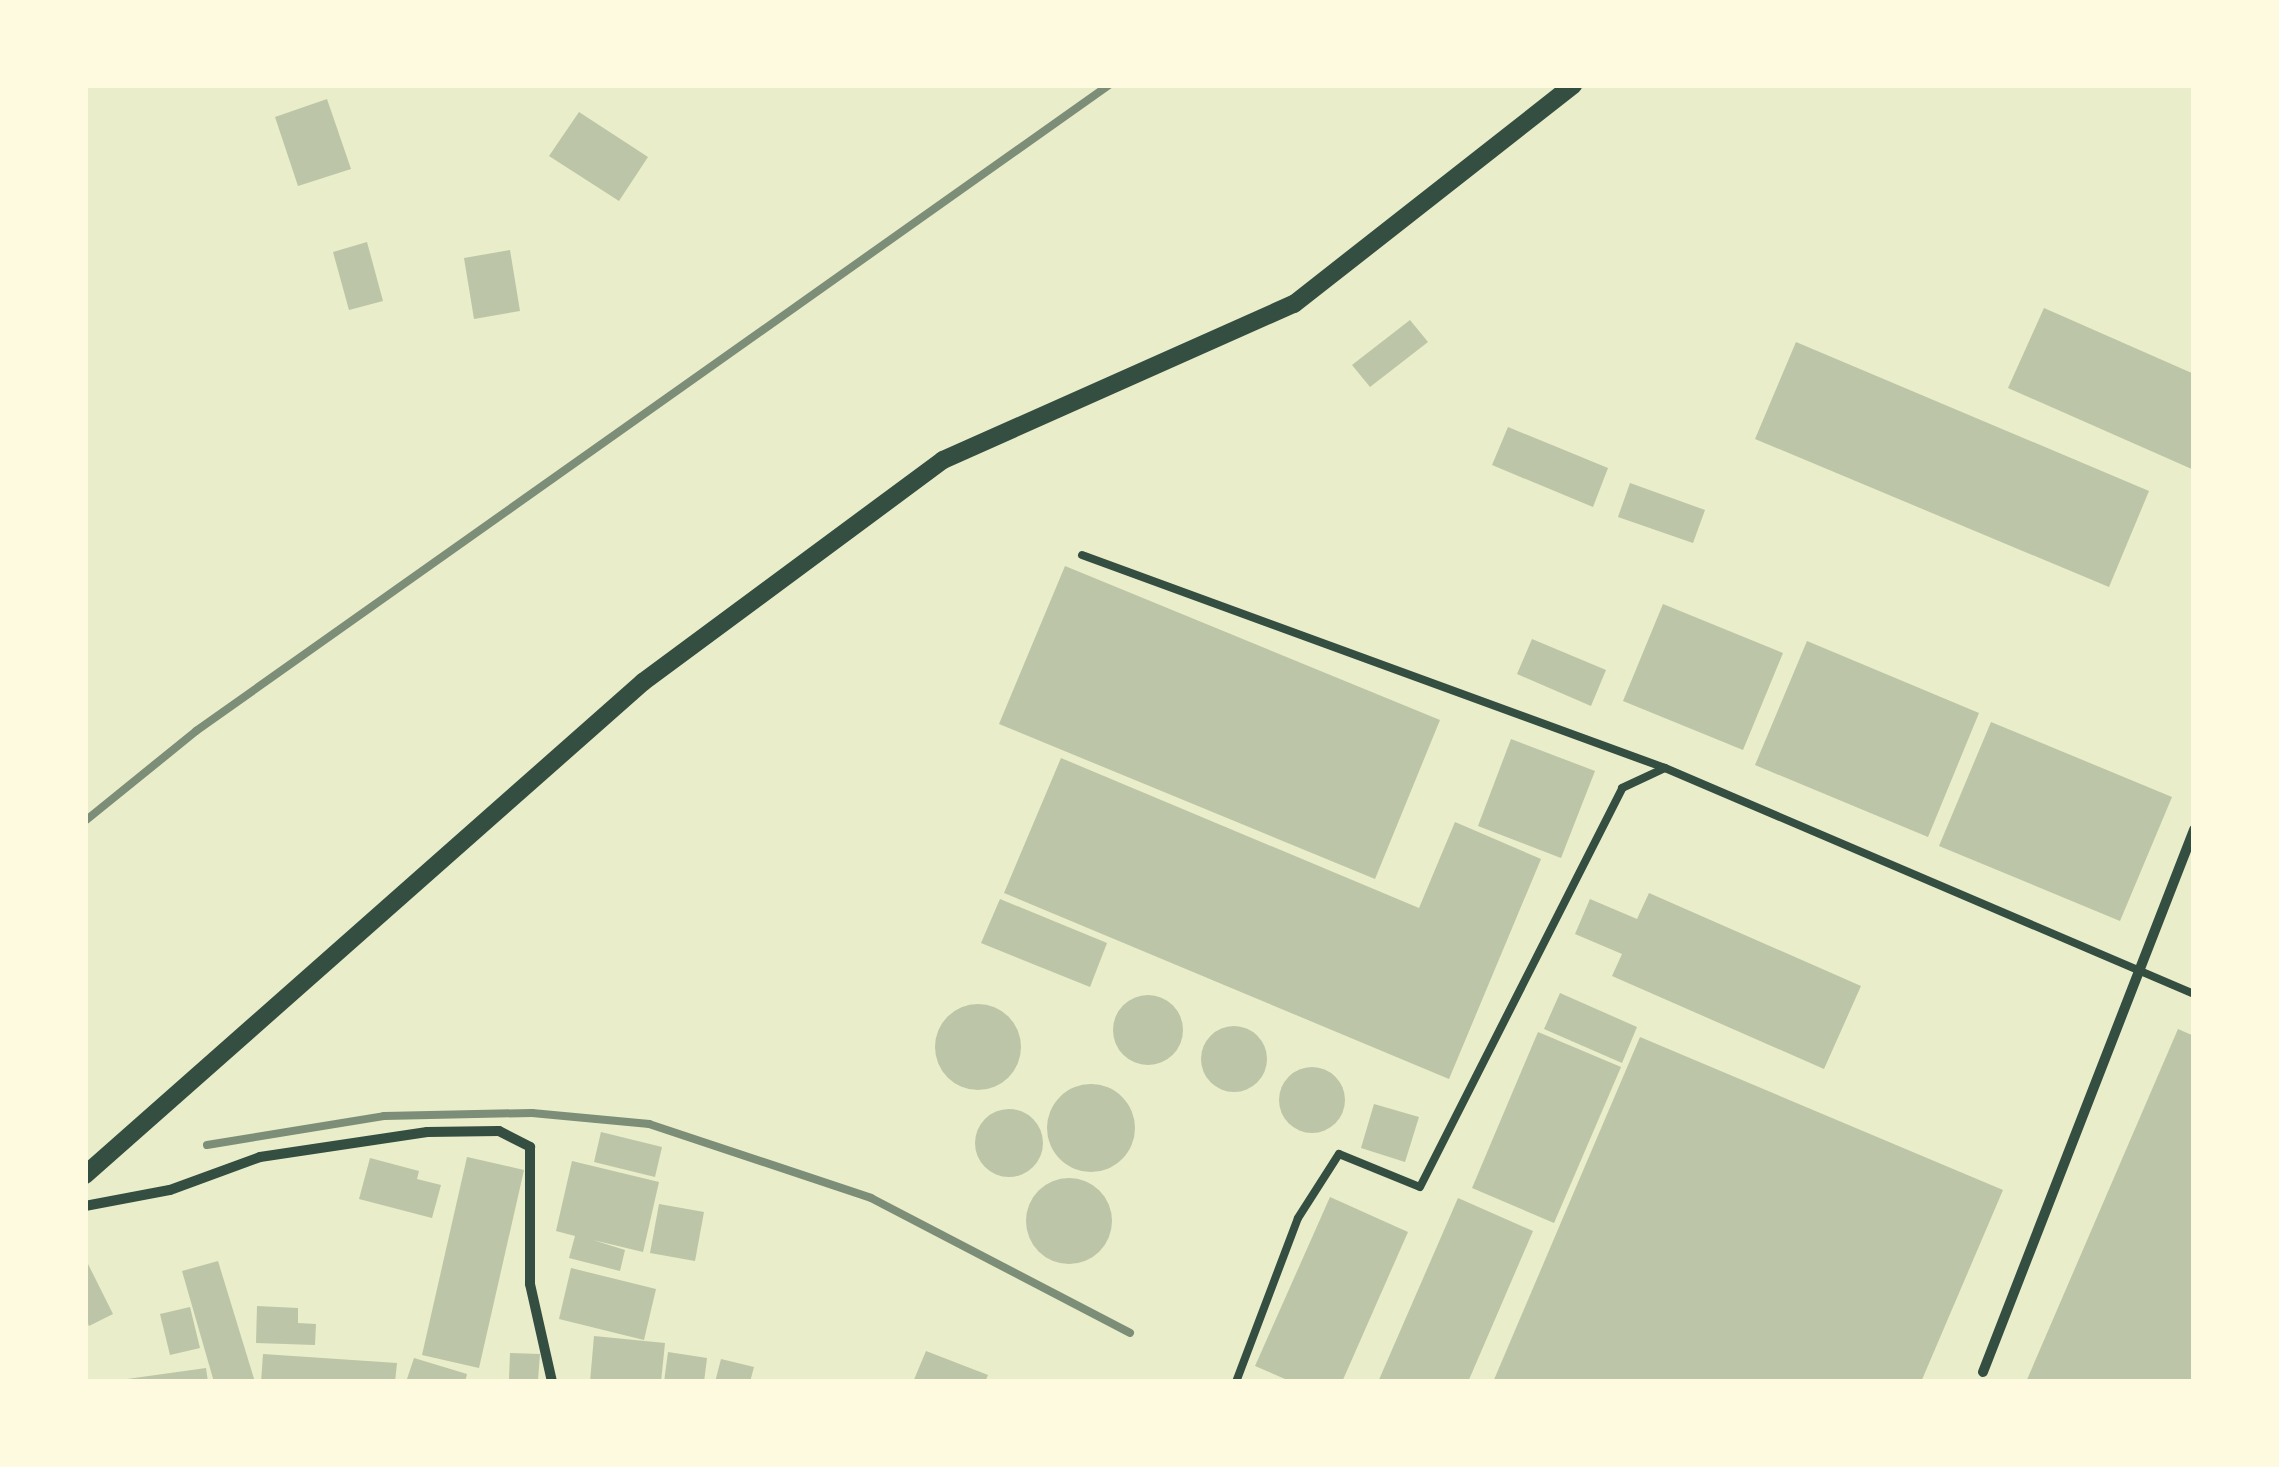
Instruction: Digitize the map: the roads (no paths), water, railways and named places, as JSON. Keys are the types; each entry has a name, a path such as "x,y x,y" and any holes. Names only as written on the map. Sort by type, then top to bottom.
{"street":[{"path":"85,1175 643,682 943,460 1294,304 1573,85"},
{"path":"1983,1372 2194,830"},
{"path":"85,1206 170,1190 260,1157 428,1132 499,1131 530,1147 530,1284 552,1382"}],"lane":[{"path":"1082,555 1664,768 2194,994"},
{"path":"1236,1382 1298,1218 1339,1154 1420,1187 1622,788 1664,768"}],"railway":[{"path":"85,821 196,731 1109,85"},
{"path":"207,1145 384,1116 532,1113 649,1124 871,1198 1130,1333"}]}
